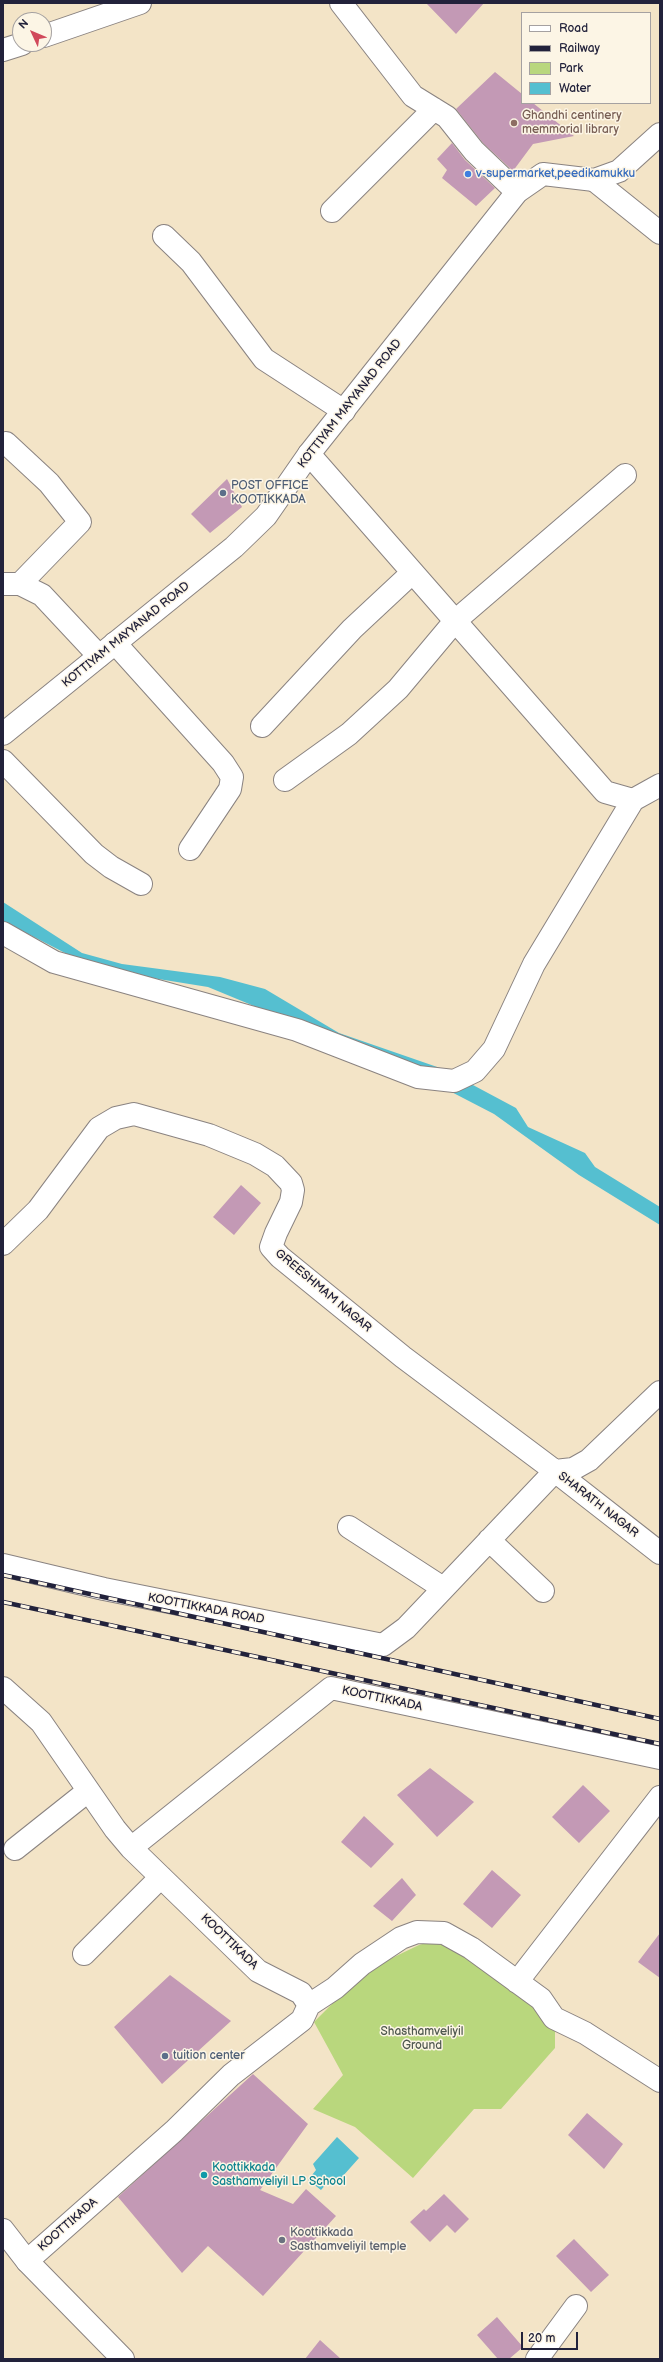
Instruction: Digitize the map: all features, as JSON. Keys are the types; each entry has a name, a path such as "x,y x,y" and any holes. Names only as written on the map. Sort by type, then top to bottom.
{"street":[{"path":"52,33 140,3"},
{"path":"341,3 413,96 447,117 474,151 516,192"},
{"path":"332,211 434,109"},
{"name":"KOTTIYAM MAYYANAD ROAD","path":"3,734 234,547 266,516 309,454 516,192 543,174 594,180 619,171 660,134"},
{"path":"594,180 660,233"},
{"path":"164,236 191,262 264,359 344,411"},
{"path":"6,443 49,483 80,522 11,584 42,595 107,650 223,763 232,777 230,789 190,849"},
{"path":"309,454 604,792 633,800"},
{"path":"285,780 349,734 393,694 455,621 625,475"},
{"path":"262,726 352,629 412,573"},
{"path":"3,761 94,854 111,867 141,884"},
{"path":"3,933 54,962 297,1030 418,1077 454,1081 475,1071 494,1049 534,964 633,800 660,785"},
{"name":"GREESHMAM NAGAR","path":"3,1244 38,1210 99,1128 116,1118 134,1114 222,1140 255,1154 276,1166 291,1183 293,1190 291,1202 271,1247 280,1257 403,1357 555,1471"},
{"path":"555,1471 573,1469 589,1460 660,1392"},
{"name":"SHARATH NAGAR","path":"406,1628 555,1471 660,1553"},
{"path":"349,1527 443,1588"},
{"path":"489,1540 542,1591"},
{"name":"KOOTTIKKADA ROAD","path":"3,1565 104,1589 383,1645 406,1628"},
{"name":"KOOTTIKADA","path":"3,1688 41,1722 115,1829 131,1848 258,1971 301,1993 309,2005 302,2020 231,2075 174,2132 27,2261"},
{"name":"KOOTTIKKADA","path":"131,1848 331,1688 660,1758"},
{"path":"15,1849 88,1791"},
{"path":"517,1982 660,1797"},
{"path":"84,1954 161,1877"},
{"path":"309,2005 335,1988 362,1964 401,1938 417,1932 444,1933 471,1948 541,1999 554,2018 585,2033 660,2081"},
{"path":"3,2230 27,2261 123,2359"},
{"path":"537,2359 576,2306"}],"green space":[{"name":"Shasthamveliyil Ground","path":"436,1940 468,1954 543,2012 555,2026 555,2048 501,2109 474,2109 413,2178 355,2127 313,2109 343,2075 314,2022 365,1971 419,1945"}],"water":[{"path":"3,902 82,953 122,964 220,977 265,989 339,1033 443,1069 516,1108 528,1127 585,1153 595,1167 660,1207 660,1225 579,1175 494,1114 409,1070 208,987 96,969 3,921"},
{"path":"337,2137 359,2158 334,2186 328,2182 321,2190 308,2180 316,2170 313,2164"}],"building":[{"path":"426,3 484,3 456,34"},
{"name":"Ghandhi centinery memmorial library","path":"495,72 521,93 521,104 534,104 574,136 533,144 513,171 483,143 456,109"},
{"name":"v-supermarket,peedikamukku","path":"452,143 465,160 495,188 476,206 442,178 447,170 437,159"},
{"name":"POST OFFICE KOOTIKKADA","path":"227,479 242,507 210,533 191,514"},
{"path":"241,1185 261,1203 234,1235 213,1217"},
{"path":"430,1768 474,1802 437,1837 397,1795"},
{"path":"583,1785 610,1811 579,1843 552,1817"},
{"path":"364,1816 394,1844 371,1868 341,1842"},
{"path":"492,1870 521,1895 492,1928 463,1904"},
{"path":"402,1878 416,1895 392,1921 373,1906"},
{"path":"660,1933 660,1978 638,1962"},
{"name":"tuition center","path":"170,1975 231,2021 162,2084 114,2027"},
{"name":"Koottikkada Sasthamveliyil LP School","path":"253,2074 308,2124 260,2190 293,2204 306,2189 336,2216 263,2296 208,2246 182,2273 118,2197"},
{"path":"587,2113 623,2144 604,2169 568,2135"},
{"path":"444,2194 469,2219 455,2233 447,2225 430,2242 410,2222 424,2209 426,2211"},
{"path":"574,2239 609,2275 591,2292 556,2256"},
{"path":"497,2317 523,2347 509,2359 498,2359 477,2335"},
{"path":"320,2340 341,2359 305,2359"}],"railway":[{"path":"3,1575 660,1719"},
{"path":"3,1602 660,1744"}],"place":[{"name":"Ghandhi centinery memmorial library","path":"514,123"},
{"name":"v-supermarket,peedikamukku","path":"468,174"},
{"name":"POST OFFICE KOOTIKKADA","path":"223,493"},
{"name":"tuition center","path":"165,2056"},
{"name":"Koottikkada Sasthamveliyil LP School","path":"204,2175"},
{"name":"Koottikkada Sasthamveliyil temple","path":"282,2240"}]}
